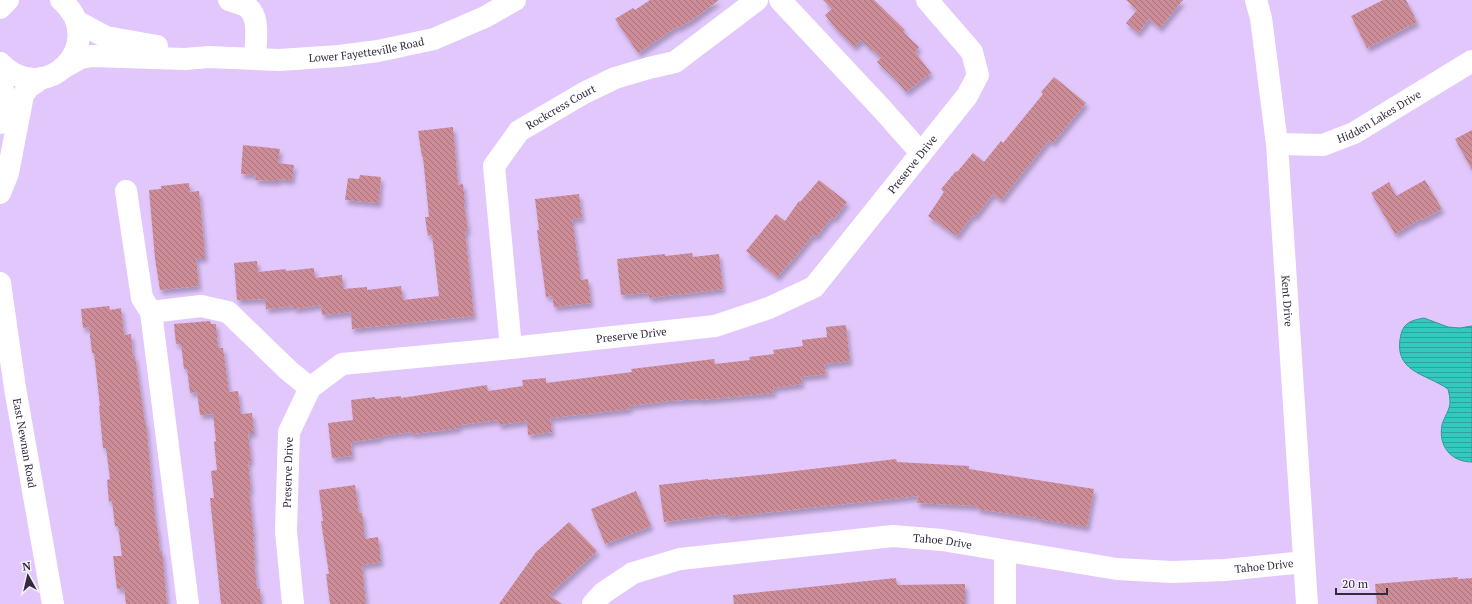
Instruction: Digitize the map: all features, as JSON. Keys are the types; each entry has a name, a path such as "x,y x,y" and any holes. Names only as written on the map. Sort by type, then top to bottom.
{"street":[{"path":"61,0 67,6 76,21 78,38 77,46 70,62 64,68"},
{"path":"228,0 245,6 254,14 256,28 255,59"},
{"name":"Lower Fayetteville Road","path":"42,78 57,73 81,58 92,56 185,59 209,57 279,60 339,56 378,50 434,39 485,17 515,0"},
{"name":"Rockcress Court","path":"511,348 494,166 519,131 584,93 615,78 675,62 756,0"},
{"path":"780,0 921,153"},
{"name":"Preserve Drive","path":"293,604 286,531 289,432 310,388 342,364 511,348 715,326 769,308 814,287 967,96 978,75 972,52 927,0"},
{"name":"Kent Drive","path":"1256,0 1261,18 1277,144 1307,604"},
{"name":"Lower Fayetteville Road","path":"76,21 106,37 152,46 186,50 209,57"},
{"name":"Hidden Lakes Drive","path":"1277,144 1323,145 1354,134 1472,61"},
{"path":"0,63 19,77 34,79 42,78"},
{"path":"0,63 3,92 0,123"},
{"path":"0,193 8,173 16,125 23,95 29,87 42,78"},
{"path":"126,192 142,298 151,312 188,604"},
{"name":"East Newnan Road","path":"0,283 5,345 15,388 53,604"},
{"path":"151,312 201,306 228,312 288,370 310,388"},
{"name":"Tahoe Drive","path":"593,604 603,593 633,573 680,559 893,536 942,540 1117,569 1172,572 1225,570 1304,562"},
{"path":"1005,604 1006,551"}],"shaded area":[{"path":"1424,318 1448,327 1460,328 1472,326 1472,462 1452,456 1444,446 1442,440 1442,425 1450,405 1448,389 1412,370 1401,356 1399,347 1402,330 1410,322"}],"building":[{"path":"650,0 719,0 692,20 678,28 678,26 638,53 615,19 633,8 635,10"},
{"path":"823,0 874,0 905,30 903,32 919,47 915,52 931,73 906,92 877,62 881,58 861,40 854,47 836,29 825,15 832,9"},
{"path":"1126,0 1183,0 1160,28 1149,19 1138,33 1126,23 1137,10"},
{"path":"1383,0 1406,0 1417,22 1367,48 1351,16"},
{"path":"1054,77 1086,103 1053,143 1049,140 1001,200 993,194 975,217 973,215 957,236 928,216 944,192 941,189 956,171 957,172 973,153 984,162 1001,141 1003,143 1043,94 1041,92"},
{"path":"453,127 458,185 463,184 468,231 465,231 474,316 352,329 351,312 322,315 321,305 294,309 294,306 266,309 265,299 237,300 234,263 257,261 258,272 314,268 315,278 342,275 343,289 367,287 367,290 401,286 403,300 439,296 432,235 428,236 425,217 429,217 423,157 418,131"},
{"path":"1472,130 1472,170 1455,139"},
{"path":"243,145 280,149 278,163 294,165 292,180 255,180 256,175 241,174"},
{"path":"360,175 381,177 379,203 345,200 348,178 359,179"},
{"path":"819,180 847,202 834,219 832,217 816,237 813,235 777,277 746,251 776,214 785,221 799,201 800,202"},
{"path":"1425,180 1442,209 1420,221 1420,219 1395,234 1371,193 1389,182 1396,196"},
{"path":"189,183 190,192 199,191 205,258 196,258 199,286 160,290 155,258 149,190 161,189 161,186"},
{"path":"579,194 582,218 572,219 581,280 588,279 591,303 554,307 552,296 546,297 537,230 539,230 535,199"},
{"path":"692,253 693,257 719,254 723,289 649,298 648,293 621,295 617,259"},
{"path":"109,306 110,310 121,308 124,335 131,334 133,357 135,356 146,423 156,526 160,552 162,551 167,604 126,604 124,588 117,589 113,556 122,556 118,526 115,526 112,501 109,502 107,480 110,479 106,448 103,448 94,353 92,353 89,327 83,328 81,309"},
{"path":"210,321 211,324 216,324 218,348 223,348 229,392 238,391 241,414 252,413 254,433 248,433 251,461 248,462 251,490 249,490 257,589 260,589 261,604 221,604 210,498 214,498 211,471 217,470 213,414 200,415 197,392 190,393 187,369 184,369 181,344 176,344 174,324"},
{"path":"846,325 850,361 824,364 826,374 801,377 802,384 773,388 774,393 699,400 668,401 629,406 630,409 550,418 552,432 528,435 527,421 499,425 498,420 459,425 459,428 438,431 411,434 411,432 380,436 380,438 351,442 352,456 332,458 328,423 353,420 351,400 375,397 375,399 401,396 401,398 487,385 488,391 523,386 522,380 546,378 546,383 632,372 631,369 714,359 715,364 750,360 749,357 774,354 773,350 803,346 802,340 827,337 826,327"},
{"path":"896,459 897,462 969,466 969,469 1094,489 1087,527 977,509 978,506 917,503 918,496 726,517 726,514 664,522 659,485"},
{"path":"355,485 359,513 362,513 365,539 378,537 381,562 362,565 366,604 330,604 326,574 329,574 321,521 323,521 319,490"},
{"path":"636,491 651,526 605,544 591,509"},
{"path":"569,522 597,551 549,595 562,604 499,604 536,552"},
{"path":"1458,577 1458,579 1472,578 1472,604 1377,604 1375,584"},
{"path":"896,578 897,585 965,584 965,604 734,604 733,595"}]}
